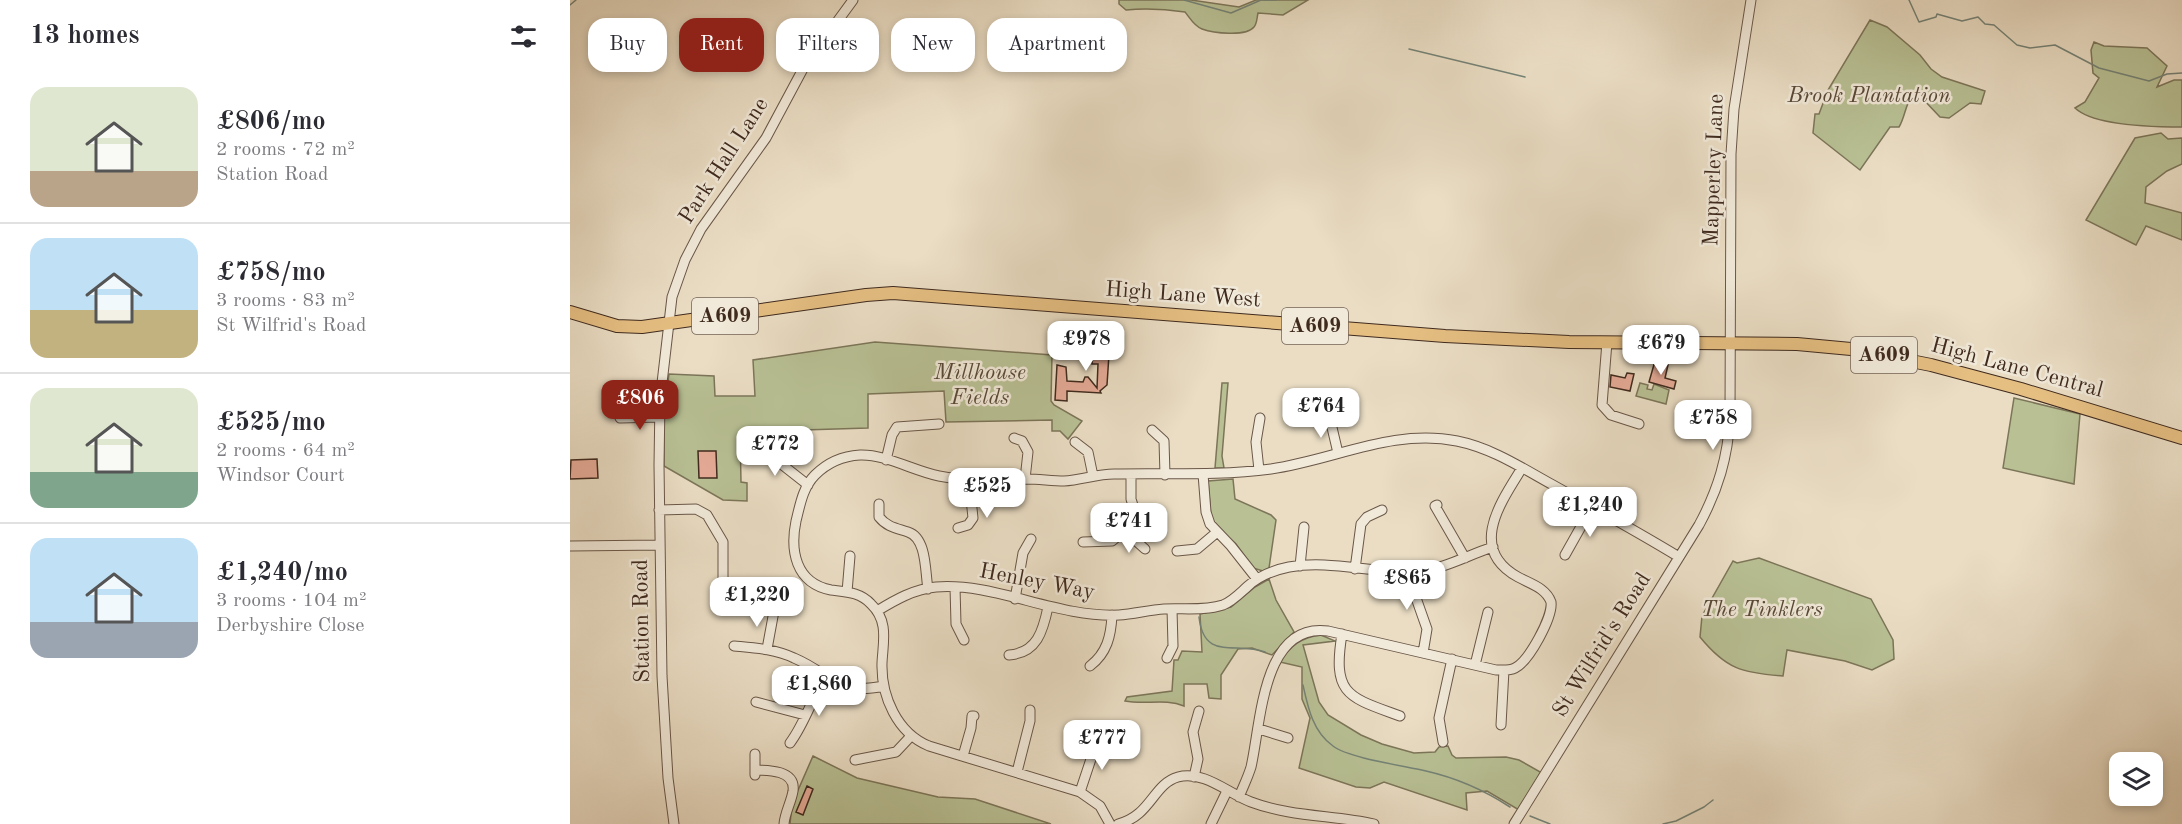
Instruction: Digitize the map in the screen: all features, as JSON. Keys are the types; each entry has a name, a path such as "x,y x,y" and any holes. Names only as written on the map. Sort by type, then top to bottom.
{"main road":[{"name":"High Lane West","path":"670,323 866,294 892,293 1444,336 1607,342 1731,342"},
{"name":"A609","path":"570,312 626,327 670,323"},
{"name":"High Lane Central","path":"1731,342 1797,344 1887,355 2071,403 2182,438"}],"street":[{"name":"Park Hall Lane","path":"670,323 672,297 692,246 734,180 777,120 804,67 853,0"},
{"name":"Mapperley Lane","path":"1731,342 1731,154 1734,109 1751,0"},
{"name":"Station Road","path":"670,323 659,417 659,510 662,682 668,778 674,824"},
{"path":"1607,342 1601,401 1606,412 1621,415 1639,424"},
{"name":"St Wilfrid's Road","path":"1514,824 1712,500 1724,468 1729,435 1731,342"},
{"path":"620,418 659,417"},
{"path":"1259,470 1256,442 1260,418"},
{"path":"1330,419 1329,433 1338,453"},
{"path":"886,460 895,425 939,424"},
{"path":"1158,432 1165,444 1165,475"},
{"path":"1019,438 1028,452 1025,479"},
{"path":"1110,824 1100,806 1080,792 929,746 911,736 896,716 884,686 882,667 884,631 877,611 867,600 815,584 802,572 795,560 794,531 801,500 808,485 819,471 841,458 863,455 919,471 972,480 1063,481 1093,476 1131,474 1203,474 1259,470 1386,441 1432,438 1475,446 1522,468 1679,557"},
{"path":"1075,442 1088,452 1093,476"},
{"path":"775,455 785,468 808,485"},
{"path":"1239,797 1249,772 1272,667 1284,648 1294,638 1307,631 1322,630 1342,633 1504,670 1516,668 1524,660 1550,618 1552,606 1544,591 1506,568 1493,547 1491,531 1495,514 1522,468"},
{"path":"1083,542 1112,542 1126,532 1135,521 1136,515 1131,499 1131,474"},
{"path":"1203,474 1206,512 1216,533 1228,542 1257,579 1271,572 1300,566 1413,571 1437,568 1493,547"},
{"path":"958,528 973,523 972,480"},
{"path":"1437,505 1435,506 1465,558"},
{"path":"1563,554 1592,507"},
{"path":"659,510 700,510 707,515 723,546 723,579"},
{"path":"1355,569 1361,524 1367,517 1382,510"},
{"path":"877,511 890,527 916,532 921,547 928,589"},
{"path":"1300,566 1304,527"},
{"path":"704,532 715,528"},
{"path":"1126,532 1145,549"},
{"path":"1177,551 1201,548 1216,533"},
{"path":"1015,599 1027,541"},
{"path":"570,546 660,545"},
{"path":"847,592 850,556"},
{"path":"1413,571 1416,598 1427,629 1423,653"},
{"name":"Henley Way","path":"877,611 908,594 928,589 955,587 1087,614 1112,615 1221,606 1257,579"},
{"path":"955,587 955,618 960,637"},
{"path":"1013,657 1038,641 1048,607"},
{"path":"1171,655 1172,609"},
{"path":"767,649 774,611"},
{"path":"1095,665 1108,644 1112,615"},
{"path":"1475,665 1485,618"},
{"path":"1342,633 1338,663 1345,689 1356,698 1389,715 1400,716"},
{"path":"734,646 767,649 798,660 837,685 855,690 884,686"},
{"path":"1443,742 1444,730 1440,716 1452,659"},
{"path":"1501,725 1504,670"},
{"path":"790,743 825,677"},
{"path":"756,702 805,715"},
{"path":"1017,772 1033,722 1029,710"},
{"path":"1194,777 1198,759 1192,722 1199,711"},
{"path":"963,756 972,716 974,716"},
{"path":"1259,729 1289,740"},
{"path":"855,760 896,752 911,736"},
{"path":"1080,792 1093,746"},
{"path":"755,754 755,773 779,772 791,782 793,790 786,808 784,824"},
{"path":"1118,824 1140,820 1169,782 1182,776 1194,777 1239,797 1281,811 1374,824"},
{"path":"1211,824 1227,791"}],"green space":[{"path":"1119,0 1191,0 1239,7 1256,0 1308,0 1283,15 1258,13 1256,24 1250,30 1229,33 1199,28 1185,12 1156,9 1126,10 1119,4"},
{"name":"Brook Plantation","path":"1870,20 1887,27 1942,77 1985,91 1981,104 1970,103 1949,118 1940,117 1922,98 1911,98 1899,127 1890,127 1860,170 1813,133 1815,114 1819,114 1828,90"},
{"path":"2094,42 2104,46 2147,48 2167,66 2157,87 2174,80 2182,80 2182,127 2141,126 2110,122 2096,119 2075,108 2085,102 2099,78 2093,73 2091,50"},
{"path":"2161,133 2168,139 2182,138 2182,164 2167,171 2146,187 2145,203 2182,213 2182,240 2146,226 2136,245 2086,220 2135,138"},
{"name":"Millhouse Fields","path":"875,342 1052,355 1051,401 1082,421 1068,439 1060,431 1052,431 1052,420 946,422 944,391 868,394 868,428 740,432 741,482 747,483 747,501 723,500 664,466 664,414 669,374 714,376 715,396 755,396 753,360"},
{"path":"1222,383 1228,383 1222,456 1224,468 1215,468"},
{"path":"1640,383 1648,385 1647,389 1652,390 1654,384 1669,390 1666,404 1636,396"},
{"path":"2014,398 2080,414 2074,484 2003,468"},
{"path":"1233,479 1235,499 1271,515 1276,520 1269,568 1263,571 1253,568 1236,544 1216,526 1211,517 1208,481"},
{"name":"The Tinklers","path":"1759,558 1871,599 1893,640 1894,659 1872,670 1845,661 1787,650 1783,676 1746,671 1727,663 1700,637 1702,616 1733,561 1737,563"},
{"path":"1269,579 1276,600 1294,632 1272,655 1252,648 1238,649 1221,675 1221,699 1209,698 1207,684 1184,684 1184,706 1170,702 1125,701 1127,697 1172,691 1174,660 1178,660 1182,651 1202,652 1200,614 1231,607 1255,587"},
{"path":"1321,635 1335,641 1303,645 1319,702 1328,715 1361,735 1414,753 1435,752 1439,747 1448,746 1456,758 1506,757 1519,760 1542,773 1519,810 1487,791 1466,793 1467,810 1384,782 1370,788 1356,787 1299,768 1310,718 1302,699 1302,667 1280,662 1297,643"},
{"path":"813,756 857,778 938,797 975,799 1051,824 790,824 792,804"}],"building":[{"path":"1087,338 1110,339 1107,385 1100,391 1101,393 1067,391 1067,401 1055,400 1057,365 1066,367 1067,381 1083,382 1085,377 1088,377 1097,388 1098,364 1092,364 1093,347 1086,347"},
{"path":"1655,361 1668,365 1665,378 1676,381 1674,389 1649,382"},
{"path":"1627,373 1634,374 1630,391 1610,387 1611,375 1625,378"},
{"path":"698,451 716,451 717,478 699,478"},
{"path":"597,459 598,478 570,479 571,460"},
{"path":"807,786 813,789 803,815 796,812"}],"waterway":[{"path":"570,5 576,0"},
{"path":"1184,0 1231,13 1261,0"},
{"path":"1263,0 1276,0"},
{"path":"1909,0 1919,22 1936,17 1937,14 1962,21 1978,17 1985,24 1994,25 2017,45 2030,48 2055,45 2099,68 2149,81 2167,74 2182,73"},
{"path":"1409,49 1525,77"},
{"path":"1199,617 1202,631 1207,640 1214,645 1265,652"},
{"path":"1303,685 1309,711 1316,727 1333,746 1363,758 1449,777 1480,790 1510,807"},
{"path":"1663,824 1676,821 1713,800"},
{"path":"1530,816 1550,824"}]}
